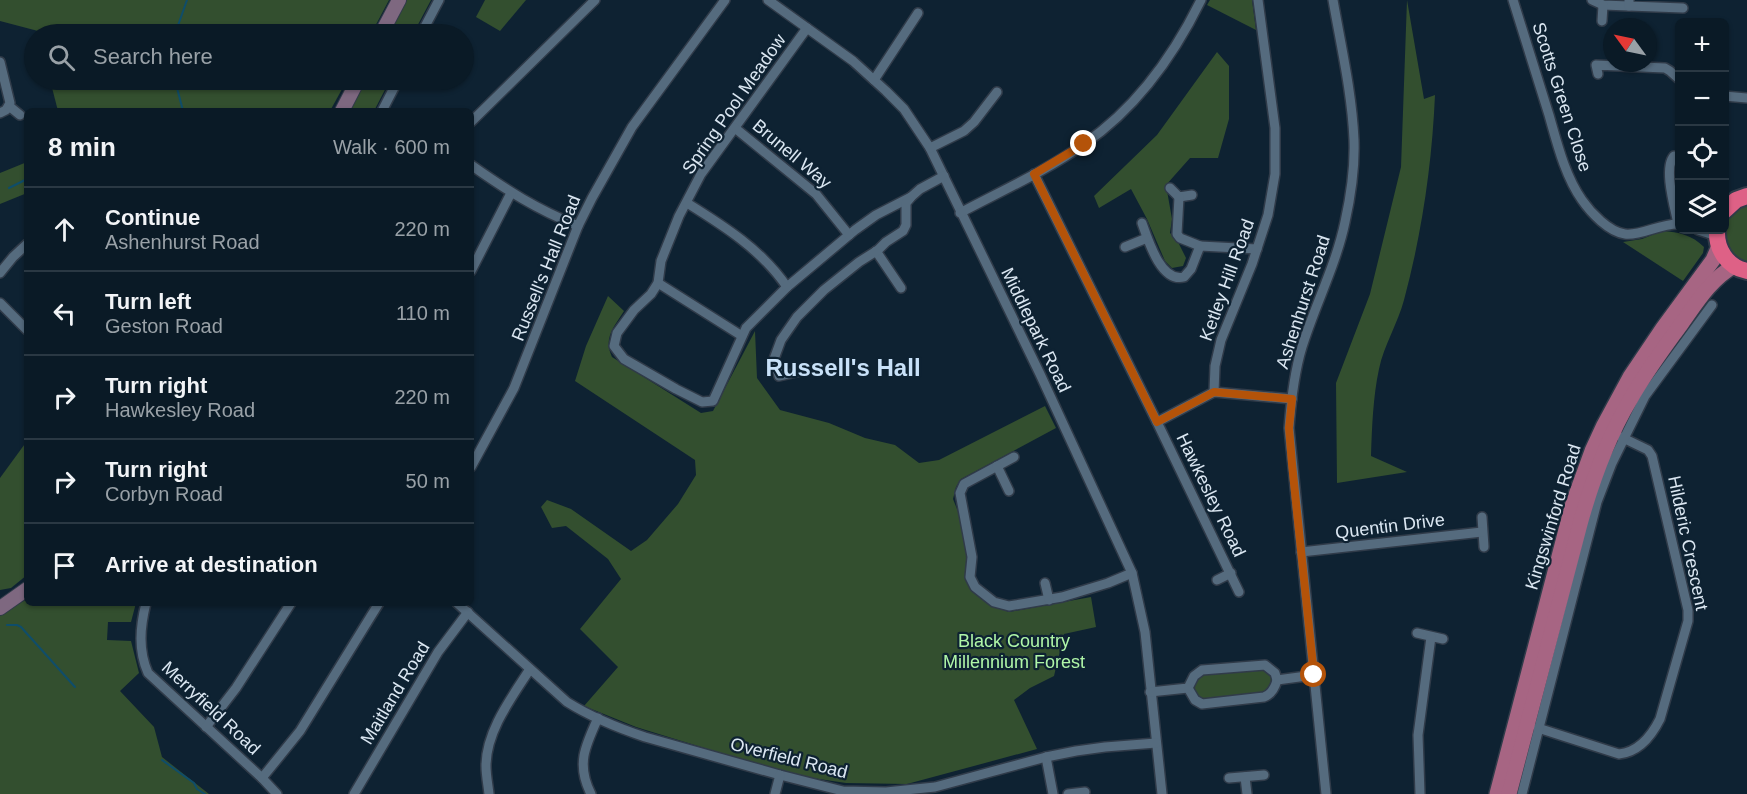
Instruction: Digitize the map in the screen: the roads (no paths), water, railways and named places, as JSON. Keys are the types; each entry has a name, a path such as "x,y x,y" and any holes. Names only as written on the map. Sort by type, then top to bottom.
{"highway":[{"path":"1729,207 1746,193"},
{"path":"1718,237 1725,257 1743,272"}],"main road":[{"path":"386,24 399,0"},
{"path":"344,108 353,90"},
{"name":"Kingswinford Road","path":"1497,794 1574,503 1592,451 1630,377 1713,260 1718,237"},
{"name":"Kingswinford Road","path":"1509,794 1592,483 1618,436 1629,400 1710,286 1724,272 1743,272"},
{"path":"0,603 22,593"},
{"path":"0,608 22,593"}],"street":[{"path":"426,24 439,0"},
{"path":"474,119 595,0"},
{"name":"Russell's Hall Road","path":"474,461 514,388 578,226 633,127 725,0"},
{"name":"Middlepark Road","path":"768,0 853,61 904,109 930,148 944,176 1040,374 1132,573 1144,632 1162,794"},
{"path":"960,213 1034,174 1084,144 1117,117 1149,82 1173,50 1201,0"},
{"name":"Ketley Hill Road","path":"1214,392 1215,366 1221,340 1257,249 1268,215 1275,174 1275,128 1258,0"},
{"name":"Ashenhurst Road","path":"1326,794 1289,428 1301,348 1334,261 1345,224 1353,182 1354,141 1350,98 1333,0"},
{"name":"Scotts Green Close","path":"1513,0 1558,145 1582,200 1598,217 1626,234 1665,224 1675,224"},
{"path":"1592,0 1603,5 1629,3 1683,8"},
{"path":"1602,21 1603,5"},
{"path":"874,80 918,13"},
{"name":"Spring Pool Meadow","path":"807,28 788,58 701,174 661,261 658,283 617,333 614,346 624,359 693,398 713,401 746,328 787,287 876,215 944,176"},
{"path":"0,62 10,103 0,113"},
{"path":"1598,74 1596,65 1665,68 1675,75"},
{"path":"384,108 393,90"},
{"path":"930,148 964,130 974,122 997,92"},
{"path":"1729,96 1747,98"},
{"path":"9,106 20,115"},
{"name":"Brunell Way","path":"735,128 808,187 834,214 849,235"},
{"path":"1674,156 1668,166 1675,205"},
{"path":"474,167 511,193 544,212 578,226"},
{"name":"Hawkesley Road","path":"1034,174 1239,592"},
{"path":"1170,188 1179,197 1177,234 1180,238 1200,246 1257,249"},
{"path":"474,264 511,193"},
{"path":"1179,197 1192,195"},
{"path":"819,367 779,376 774,359 781,340 797,317 824,290 903,231 906,225 906,203 911,197"},
{"path":"687,203 748,245 779,275 787,287"},
{"path":"1142,223 1147,238 1166,273 1178,279 1184,277 1191,269 1200,246"},
{"path":"1125,247 1147,238"},
{"path":"0,273 24,247"},
{"path":"876,251 901,288"},
{"path":"658,283 742,336"},
{"path":"0,303 24,327"},
{"name":"Kingswinford Road","path":"1522,794 1598,502 1618,436 1661,372 1712,305"},
{"name":"Kingswinford Road","path":"1661,372 1672,337"},
{"path":"1157,422 1214,392 1292,399"},
{"name":"Hilderic Crescent","path":"1538,728 1618,754 1631,753 1640,747 1656,728 1660,719 1688,621 1688,610 1652,456 1648,450 1618,436"},
{"path":"1014,457 964,484 960,493 972,557 970,577 975,587 994,602 1009,606 1049,600 1108,583 1132,573"},
{"path":"997,466 1010,491"},
{"path":"1482,517 1484,547"},
{"name":"Quentin Drive","path":"1301,552 1482,532"},
{"name":"Hawkesley Road","path":"1217,580 1231,573"},
{"path":"1045,583 1049,600"},
{"name":"Merryfield Road","path":"146,606 140,640 142,661 148,673 277,794"},
{"path":"206,727 236,688 289,606"},
{"path":"262,778 300,731 377,606"},
{"name":"Overfield Road","path":"461,606 567,702 598,718 645,737 780,775 843,790 886,792 935,787 1046,757 1105,747 1156,743"},
{"name":"Maitland Road","path":"354,794 438,652 468,612"},
{"path":"1417,633 1443,639"},
{"path":"1420,794 1418,735 1431,638"},
{"path":"1264,665 1275,673 1277,680 1275,688 1264,697 1202,704 1195,700 1188,688 1194,676 1202,670 1264,665"},
{"path":"489,794 486,764 493,733 530,669"},
{"path":"1277,680 1314,675"},
{"path":"1150,692 1188,688"},
{"path":"591,794 584,781 583,760 588,739 598,718"},
{"path":"1046,757 1053,794"},
{"path":"775,794 780,775"},
{"path":"1229,778 1264,775"},
{"path":"1245,777 1247,794"},
{"path":"1068,794 1085,792"}],"waterway":[{"path":"179,24 187,0"},
{"path":"178,90 182,108"},
{"path":"9,188 24,180"},
{"path":"7,625 21,627 75,687"},
{"path":"162,760 194,783 197,789 205,794"}],"district":[{"name":"Russell's Hall","path":"843,368"}],"park label":[{"name":"Black Country Millennium Forest","path":"1014,651"}]}
